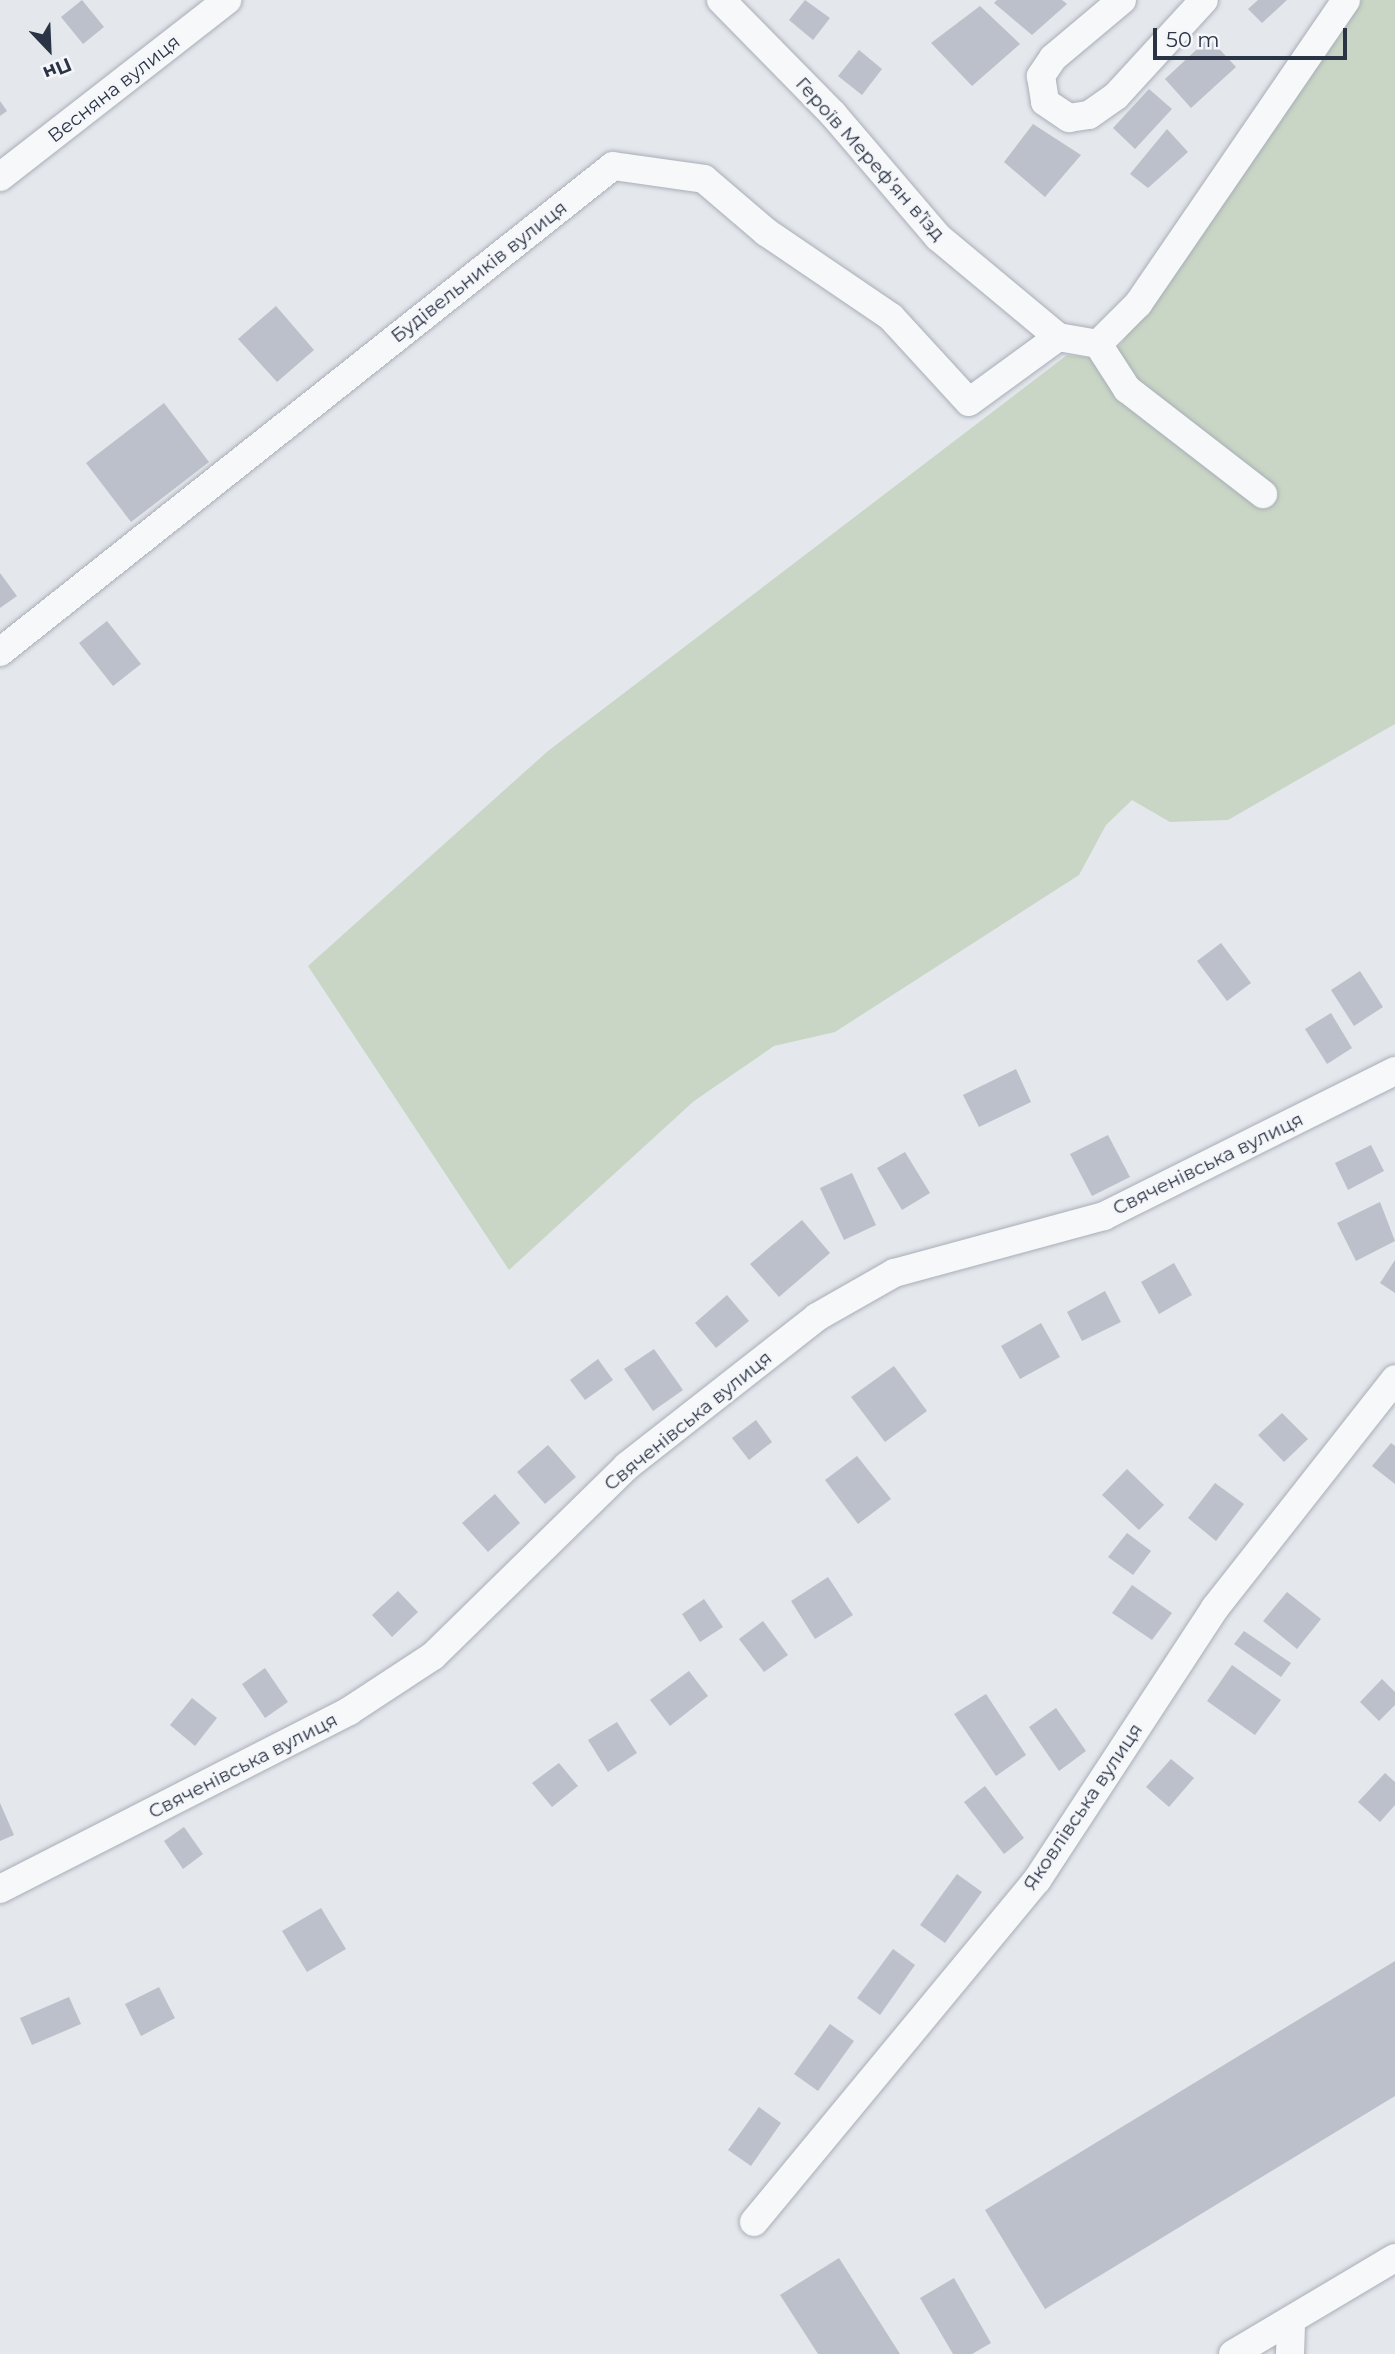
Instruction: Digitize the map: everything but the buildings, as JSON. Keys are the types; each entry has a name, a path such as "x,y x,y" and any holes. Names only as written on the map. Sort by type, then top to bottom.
{"street":[{"name":"Весняна вулиця","path":"0,177 227,0"},
{"name":"Героїв Мерефʼян вʼїзд","path":"721,0 833,114 938,237 1058,337"},
{"path":"1122,0 1053,58 1041,76 1045,102 1069,118 1088,115 1116,96 1204,0"},
{"path":"1098,344 1138,304 1346,0"},
{"name":"Будівельників вулиця","path":"0,652 613,166 704,178 766,232 891,317 969,402 1058,337"},
{"path":"1058,337 1098,344 1127,389 1263,494"},
{"name":"Свяченівська вулиця","path":"0,1889 349,1711 433,1656 626,1466 817,1317 894,1273 1104,1216 1395,1071"},
{"name":"Яковлівська вулиця","path":"754,2222 1037,1880 1215,1608 1395,1379"},
{"path":"1233,2354 1395,2258"},
{"path":"1290,2354 1291,2320"}],"green space":[{"path":"1357,0 1395,0 1395,724 1228,820 1170,822 1132,800 1106,825 1079,875 835,1032 774,1046 694,1101 509,1270 308,966 548,751 1067,355 1110,360"}]}
